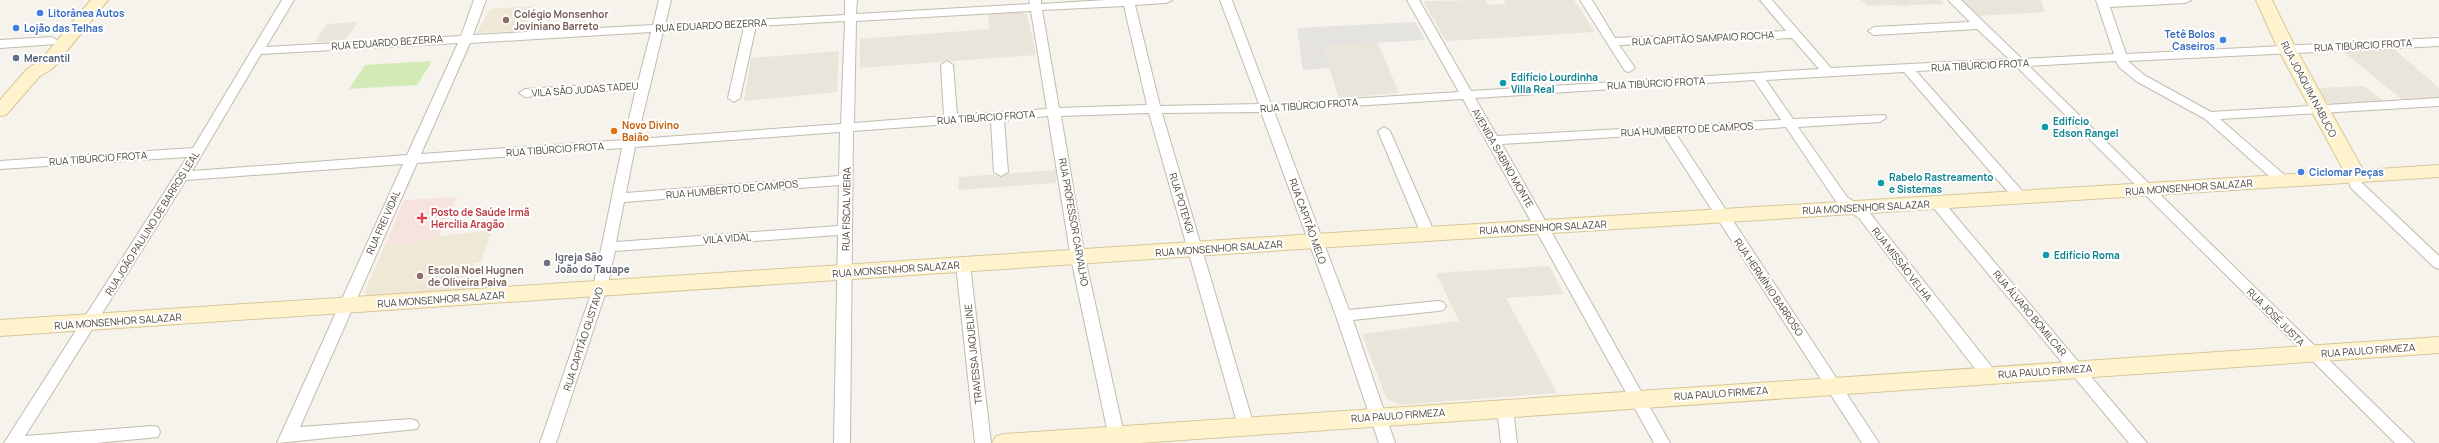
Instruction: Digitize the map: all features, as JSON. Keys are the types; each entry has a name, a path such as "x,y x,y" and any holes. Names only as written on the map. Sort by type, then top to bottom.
{"street":[{"path":"33,73 32,64 86,0"},
{"path":"0,111 33,73 47,64 100,0"},
{"name":"RUA JOÃO PAULINO DE BARROS LEAL","path":"12,443 90,323 180,176 197,152 256,50 288,0"},
{"name":"RUA FREI VIDAL","path":"287,438 466,38 480,0"},
{"name":"RUA CAPITÃO GUSTAVO","path":"548,443 600,288 629,144 665,0"},
{"name":"RUA FISCAL VIEIRA","path":"842,443 844,273 851,0"},
{"name":"RUA EDUARDO BEZERRA","path":"256,50 850,17 944,6 1166,0"},
{"name":"RUA CAPITÃO MELO","path":"1226,0 1314,241 1344,316 1387,443"},
{"name":"AVENIDA SABINO MONTE","path":"1413,0 1544,227 1636,399 1662,443"},
{"path":"1586,0 1611,42 1629,68"},
{"path":"1766,0 1828,72"},
{"name":"RUA JOSÉ JUSTA","path":"1954,0 2020,63 2312,353 2406,443"},
{"path":"2185,0 2102,2 2120,58 2130,71 2210,116 2283,181"},
{"name":"RUA JOAQUIM NABUCO","path":"2264,0 2287,49 2319,110 2354,170 2354,177"},
{"name":"RUA POTENGI","path":"1129,2 1135,40 1154,110 1246,426"},
{"name":"RUA PROFESSOR CARVALHO","path":"1035,3 1055,112 1078,258 1117,439"},
{"path":"734,98 751,23"},
{"path":"1874,31 1980,25"},
{"name":"RUA CAPITÃO SAMPAIO ROCHA","path":"1611,42 1796,34"},
{"path":"0,44 52,41"},
{"name":"RUA TIBÚRCIO FROTA","path":"180,176 629,144 847,126 1055,112 1266,107 1828,72 2439,42"},
{"path":"947,65 951,119"},
{"path":"1907,68 2020,197"},
{"name":"RUA MISSÃO VELHA","path":"1758,77 1842,200 1864,215 1989,375"},
{"name":"VILA SÃO JUDAS TADEU","path":"525,93 644,85"},
{"path":"2210,116 2439,102"},
{"path":"998,116 1001,172"},
{"name":"RUA HUMBERTO DE CAMPOS","path":"1494,140 1880,118"},
{"name":"RUA HERMÍNIO BARROSO","path":"1668,130 1722,216 1871,443"},
{"path":"1384,131 1428,234"},
{"name":"RUA TIBÚRCIO FROTA","path":"0,165 197,152"},
{"name":"RUA MONSENHOR SALAZAR","path":"0,328 1078,258 1314,241 2439,171"},
{"path":"2354,177 2356,185 2439,264"},
{"name":"RUA HUMBERTO DE CAMPOS","path":"617,198 847,180"},
{"name":"RUA ÁLVARO BOMILCAR","path":"1937,203 2139,443"},
{"name":"VILA VIDAL","path":"608,246 846,230"},
{"name":"TRAVESSA JAQUELINE","path":"963,265 983,443"},
{"path":"1344,316 1438,306"},
{"name":"RUA PAULO FIRMEZA","path":"1004,443 1117,439 1246,426 2439,345"},
{"path":"1505,408 1509,443"},
{"path":"287,438 412,424"},
{"path":"17,443 152,432"}],"shaded area":[{"path":"1485,0 1489,5 1506,4 1504,0 1574,0 1595,32 1446,41 1423,1"},
{"path":"1861,0 1941,0 1945,4 1908,5 1910,7 1897,5 1868,6"},
{"path":"1961,0 2041,0 2045,12 1976,16"},
{"name":"Colégio Monsenhor Joviniano Barreto","path":"536,6 523,31 477,33 490,9"},
{"path":"1022,12 1027,14 1036,55 860,68 860,39 989,29 988,15"},
{"path":"358,22 345,40 315,42 327,24"},
{"path":"1416,22 1425,40 1323,46 1329,68 1303,70 1297,28"},
{"path":"1378,43 1399,93 1339,98 1322,46"},
{"path":"2393,48 2439,88 2439,97 2401,99 2344,52"},
{"path":"839,51 837,92 744,101 751,58"},
{"path":"2364,86 2383,101 2332,104 2325,100 2319,88"},
{"path":"1056,170 1056,183 958,190 959,177"},
{"name":"Posto de Saúde Irmã Hercília Aragão","path":"457,197 437,239 385,245 404,200"},
{"name":"Escola Noel Hugnen de Oliveira Paiva","path":"492,230 481,262 474,263 465,290 368,296 364,293 385,245 437,239 439,236"},
{"path":"1549,266 1564,294 1506,298 1557,393 1399,405 1386,398 1362,334 1459,321 1436,273"}],"green space":[{"path":"432,61 417,85 349,89 365,65"}],"place":[{"name":"Litorânea Autos","path":"40,13"},
{"name":"Colégio Monsenhor Joviniano Barreto","path":"506,20"},
{"name":"Lojão das Telhas","path":"16,28"},
{"name":"Tetê Bolos Caseiros","path":"2223,40"},
{"name":"Mercantil","path":"16,58"},
{"name":"Edifício Lourdinha Villa Real","path":"1503,83"},
{"name":"Edifício Edson Rangel","path":"2045,127"},
{"name":"Novo Divino Baião","path":"614,131"},
{"name":"Ciclomar Peças","path":"2301,172"},
{"name":"Rabelo Rastreamento e Sistemas","path":"1881,183"},
{"name":"Posto de Saúde Irmã Hercília Aragão","path":"422,218"},
{"name":"Edifício Roma","path":"2046,255"},
{"name":"Igreja São João do Tauape","path":"547,263"},
{"name":"Escola Noel Hugnen de Oliveira Paiva","path":"420,276"}]}
